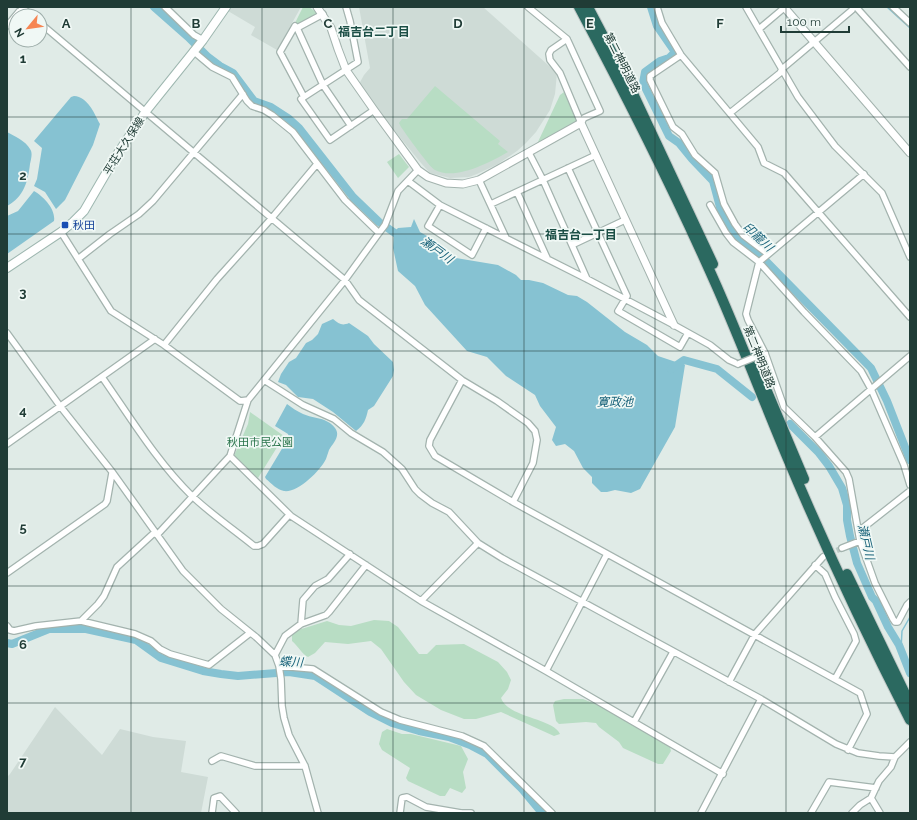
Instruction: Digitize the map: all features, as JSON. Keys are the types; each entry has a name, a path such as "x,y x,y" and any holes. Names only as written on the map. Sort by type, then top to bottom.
{"highway":[{"name":"第二神明道路","path":"579,7 622,88 717,288 807,503 879,659 910,720"},
{"name":"第二神明道路","path":"588,7 629,85 704,243 820,516 885,655 910,704"}],"main road":[{"name":"平荘大久保線","path":"7,268 61,232 84,211 116,156 146,111 198,46 226,7"}],"street":[{"path":"7,26 22,7"},
{"path":"165,7 194,34 198,46 212,67 232,77 247,101 252,106 268,112 293,132 345,200 379,233"},
{"path":"316,7 323,14 331,28 346,70 418,170 428,178 446,183 463,184 479,180 582,123 584,118 600,111 567,39 528,7"},
{"path":"346,7 358,62 301,99 330,140 374,110"},
{"path":"657,7 662,23 680,55 758,147 764,163 784,173 910,317"},
{"path":"746,7 798,97 835,146 882,193 910,257"},
{"path":"760,29 784,7 910,153"},
{"path":"730,113 780,73 782,69 852,10 853,7"},
{"path":"856,7 910,68"},
{"path":"893,7 910,23"},
{"path":"304,97 280,52 295,26 297,28 323,14"},
{"path":"297,28 323,85 351,126"},
{"path":"48,30 345,280 358,300 462,380 497,401 528,423 535,431 537,440 533,463 513,502"},
{"path":"567,39 551,50 549,54 550,60 560,73 625,220 674,325"},
{"path":"680,55 650,76 650,80 672,127 682,134 695,155 715,173 724,204 735,224 744,235 768,254"},
{"path":"78,259 139,214 153,201 243,94"},
{"path":"529,153 543,180 587,279"},
{"path":"491,204 596,155"},
{"path":"164,345 217,279 317,164"},
{"path":"568,168 627,296 618,311 680,347 688,333"},
{"path":"157,535 230,456 248,400 345,280 385,225 398,191 418,170"},
{"path":"864,174 759,262 746,314 765,354 784,407 815,437 846,472 849,479 860,541 875,583 893,619 896,622 898,622 910,602"},
{"path":"479,180 506,238"},
{"path":"408,181 440,205 547,258 674,325 710,345 729,360 738,364 765,354"},
{"path":"516,192 547,258"},
{"path":"440,205 428,226 472,255 486,228"},
{"path":"710,205 733,242 759,262 804,312 861,370 871,389 904,465 910,485"},
{"path":"572,245 625,220"},
{"path":"61,232 111,311 164,345 240,401 248,400"},
{"path":"7,333 183,571 194,584 221,609 275,655 279,666 281,679 284,718 289,735 305,766 318,813"},
{"path":"7,444 155,339"},
{"path":"815,437 910,356"},
{"path":"102,377 148,443 176,479 192,496 254,546 263,544 289,515"},
{"path":"264,380 303,405 334,419 351,433 383,452 402,469 420,494 432,503 449,512 478,543 502,558 761,699 848,750 865,754 895,757"},
{"path":"462,380 430,440 429,446 436,456 513,502 860,693 867,714 848,750"},
{"path":"230,456 289,515 421,601 546,671 723,774"},
{"path":"7,573 105,504 107,501 112,473"},
{"path":"859,531 910,491"},
{"path":"81,621 104,596 117,567 154,533 157,535"},
{"path":"842,548 860,541"},
{"path":"421,601 478,543"},
{"path":"301,624 303,600 315,586 328,579 350,554"},
{"path":"546,671 607,554"},
{"path":"729,682 755,634 823,557"},
{"path":"275,655 285,636 301,624 326,615 366,565"},
{"path":"815,565 824,574 834,597 854,634 856,641 835,679"},
{"path":"7,626 10,630 14,631 36,626 81,621 135,634 151,641 160,649 170,654 208,665 250,633"},
{"path":"634,722 673,652"},
{"path":"279,666 313,669 381,712 400,720 462,736 484,746 552,813"},
{"path":"701,813 723,774 761,699"},
{"path":"852,813 860,805 871,798 878,781 891,767 895,757 910,743"},
{"path":"212,761 222,756 255,766 305,766"},
{"path":"811,813 829,782 876,788"},
{"path":"212,813 214,798 220,796 236,813"},
{"path":"400,813 402,798 407,798 426,807 461,813 471,813"},
{"path":"871,798 880,813"}],"shaded area":[{"path":"231,7 301,7 277,50 251,35 255,27 228,11"},
{"path":"359,7 483,7 557,73 555,94 550,110 536,132 526,143 498,164 469,177 450,178 430,173 398,135 359,84 370,68"},
{"path":"55,707 102,755 120,729 153,737 186,741 181,772 208,777 201,813 7,813 7,777"}],"green space":[{"path":"303,7 309,7 316,12 316,14 298,26 295,23"},
{"path":"435,86 500,141 498,144 508,152 483,165 463,172 443,173 432,168 399,123 402,119 407,119"},
{"path":"564,92 577,121 537,144 560,95"},
{"path":"399,154 409,167 398,178 387,162"},
{"name":"秋田市民公園","path":"250,412 284,436 258,478 234,456 248,424"},
{"path":"374,620 389,621 398,627 419,654 427,654 436,645 464,644 498,662 507,672 511,680 508,689 501,698 505,705 521,714 549,724 560,734 554,736 501,712 476,719 464,719 441,710 416,695 404,682 381,649 371,641 348,644 325,642 315,653 308,657 292,641 292,635 295,631 327,621 339,625 351,626"},
{"path":"564,699 583,699 598,705 670,747 671,751 663,764 658,764 623,748 619,742 596,723 586,722 559,724 556,721 553,705 555,701"},
{"path":"387,729 402,734 411,734 461,746 468,759 463,772 466,788 462,793 450,788 445,796 440,796 408,781 406,778 410,768 382,750 379,744 382,732"}],"water":[{"path":"74,96 87,102 100,124 93,145 65,200 56,209 45,192 34,186 37,179 42,148 34,141 71,97"},
{"path":"7,132 26,144 32,154 24,188 17,198 7,206"},
{"path":"34,191 48,203 53,212 54,221 7,254 7,216 18,211"},
{"name":"寛政池","path":"414,219 420,232 456,258 498,265 516,275 521,280 543,283 568,295 577,296 625,332 647,345 658,356 685,365 675,427 640,489 631,493 615,490 601,492 592,483 592,477 583,468 574,451 565,444 556,446 552,440 556,427 540,406 535,395 506,376 487,357 467,351 425,305 415,286 398,271 393,248 394,232 398,228 411,227"},
{"path":"333,319 341,324 349,323 368,336 374,344 393,362 393,376 374,406 368,410 363,424 356,431 333,412 313,399 298,397 286,385 278,382 281,374 289,362 296,358 306,343 318,334 322,324"},
{"path":"287,404 307,416 332,424 337,431 337,437 323,464 314,475 296,489 284,491 277,488 265,477 289,437 288,434 275,426"}],"waterway":[{"name":"瀬戸川","path":"154,7 208,57 233,73 254,101 271,107 288,118 299,128 353,197 379,222 402,238"},
{"name":"印籠川","path":"651,7 657,26 675,52 669,58 660,61 645,72 643,83 669,136 679,143 713,181 721,211 734,233 760,255 871,368 887,401 910,460"},
{"path":"887,7 910,28"},
{"name":"瀬戸川","path":"671,369 684,360 717,369 752,397"},
{"name":"瀬戸川","path":"790,424 819,453 829,466 842,488 847,505 847,520 857,563 872,597 876,601 888,627 899,645 910,673"},
{"path":"901,649 902,631 910,617"},
{"name":"蝶川","path":"7,643 12,644 49,629 86,629 136,640 161,658 203,671 238,676 289,672 315,676 370,712 392,723 419,731 449,737 470,745 487,754 522,789 542,813"}],"tunnel":[{"path":"829,554 842,548"}],"place":[{"name":"秋田","path":"65,225"}],"district":[{"name":"福吉台二丁目","path":"374,32"},
{"name":"福吉台一丁目","path":"581,235"}]}
